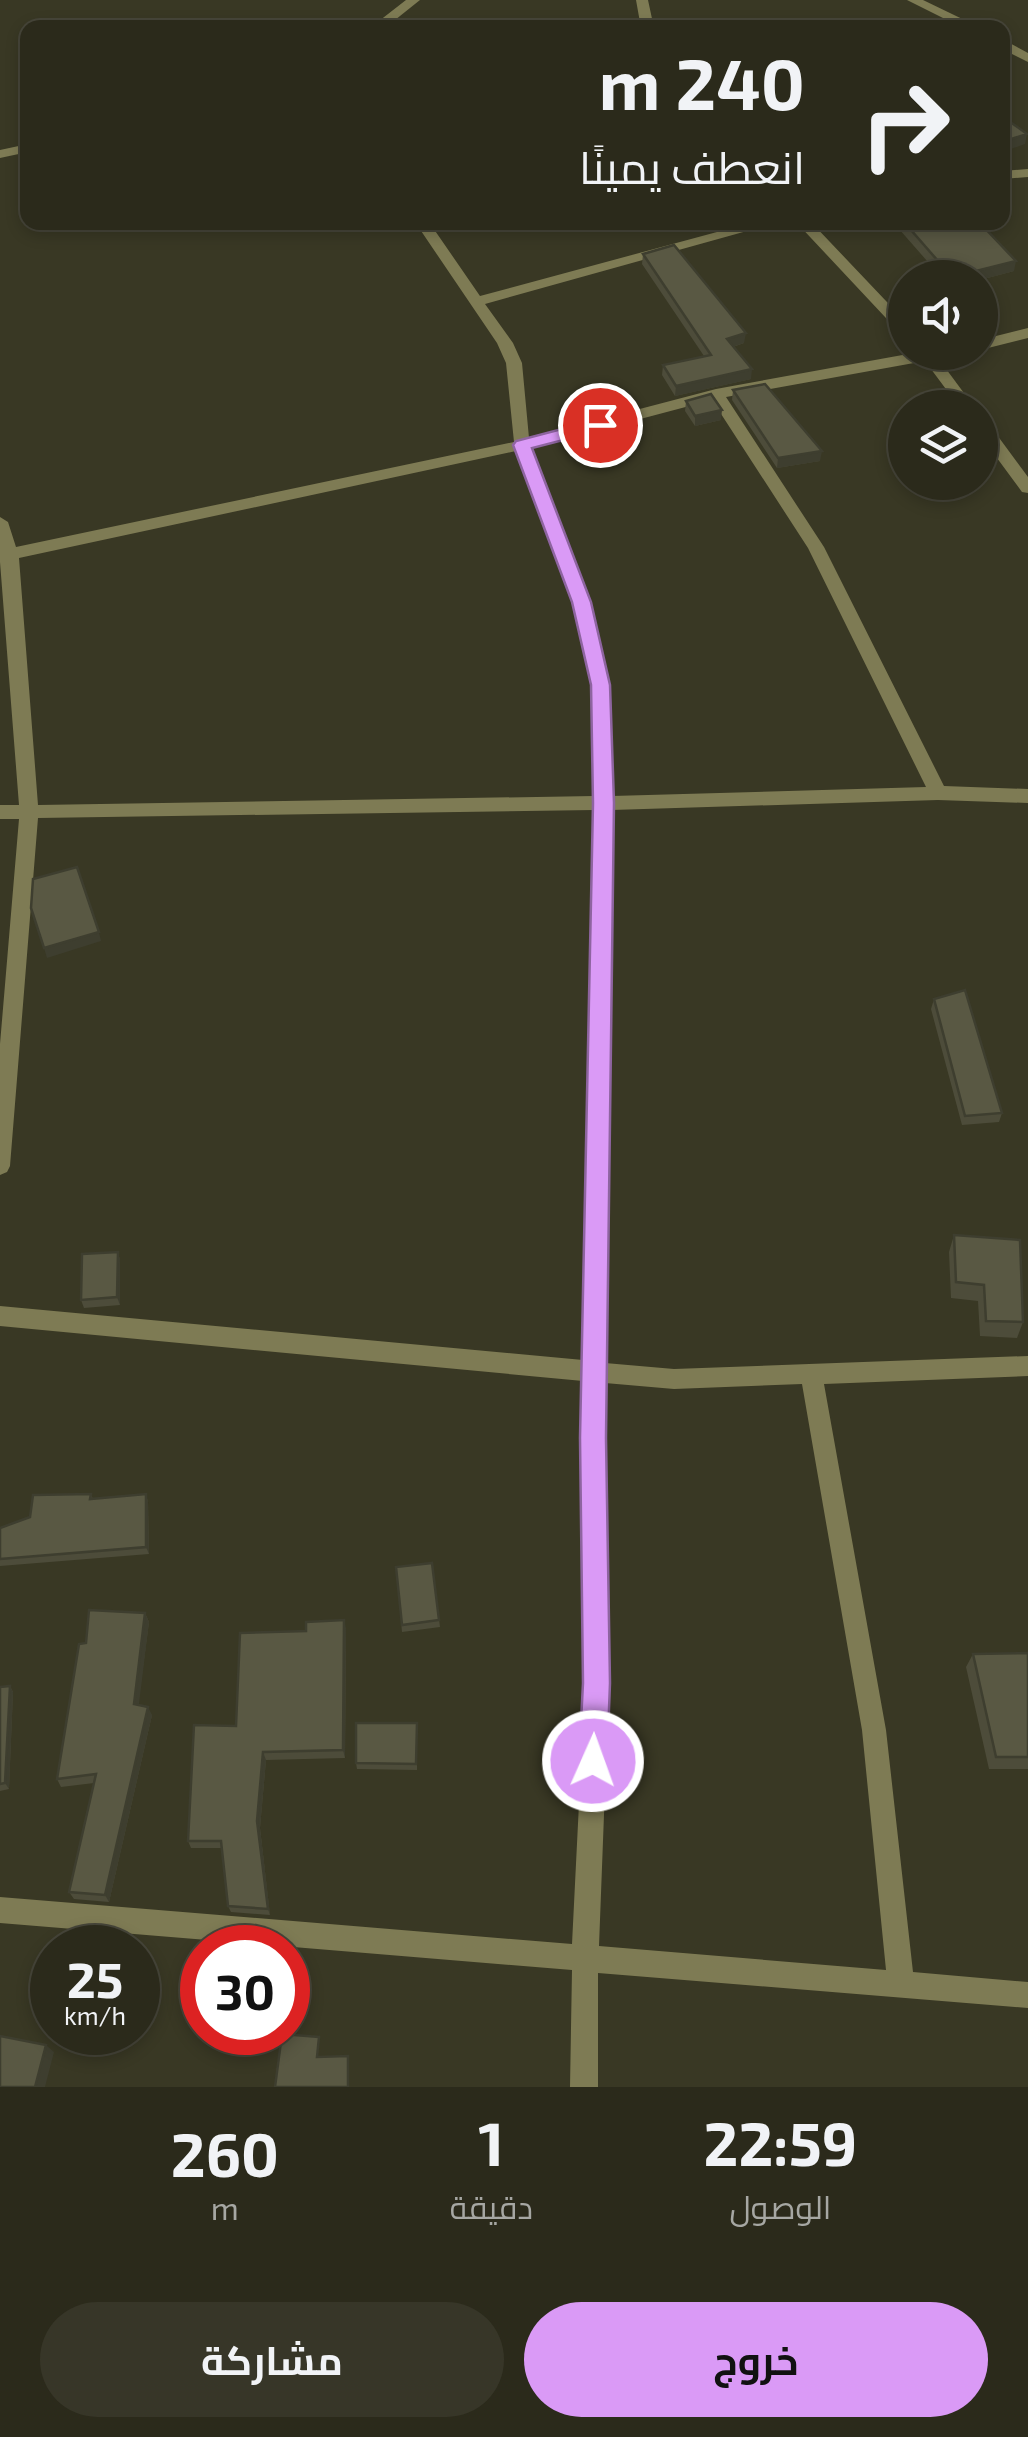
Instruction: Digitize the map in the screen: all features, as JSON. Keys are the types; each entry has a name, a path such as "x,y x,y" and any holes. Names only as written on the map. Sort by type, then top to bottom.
{"street":[{"path":"387,20 414,0"},
{"path":"913,0 957,20"},
{"path":"427,230 505,343 514,364 522,445 581,602 597,668 604,803 594,1374 596,1683 584,2087"},
{"path":"475,302 742,230"},
{"path":"811,230 888,312"},
{"path":"998,340 1028,333"},
{"path":"5,555 522,445 716,394 888,362"},
{"path":"716,394 824,563 938,794"},
{"path":"998,448 1028,488"},
{"path":"0,522 29,813 0,1166"},
{"path":"0,812 938,794 1028,796"},
{"path":"0,1316 674,1380 1028,1366"},
{"path":"812,1377 874,1730 900,1983"},
{"path":"0,1910 1028,1995"}],"building":[{"path":"1010,122 1027,134 1010,139"},
{"path":"911,230 987,230 1016,261 998,266 998,260 937,260"},
{"path":"674,245 746,333 727,339 752,369 676,386 663,365 711,355 643,254"},
{"path":"765,384 822,451 778,458 733,390"},
{"path":"711,394 722,410 695,416 686,401"},
{"path":"77,867 99,932 44,948 31,908 33,879"},
{"path":"965,990 1002,1113 965,1116 934,999"},
{"path":"954,1235 1020,1240 1023,1322 986,1321 984,1285 956,1282"},
{"path":"118,1252 117,1297 81,1300 82,1254"},
{"path":"91,1494 90,1499 146,1494 146,1547 0,1559 0,1528 30,1517 33,1495"},
{"path":"432,1563 439,1620 402,1625 396,1567"},
{"path":"89,1610 145,1613 134,1704 148,1707 105,1895 69,1892 96,1774 57,1779 79,1644 86,1643"},
{"path":"344,1620 343,1750 263,1752 257,1821 268,1909 228,1906 221,1841 188,1841 194,1725 236,1726 240,1633 306,1631 306,1622"},
{"path":"1028,1653 1028,1757 996,1757 973,1654"},
{"path":"10,1686 5,1783 0,1784 0,1687"},
{"path":"356,1723 417,1723 416,1764 356,1763"},
{"path":"0,2036 30,2042 30,2055 43,2055 35,2087 0,2087"},
{"path":"310,2036 319,2037 317,2057 348,2056 348,2087 275,2087 279,2055 310,2055"}],"route":[{"path":"593,1761 593,1438 604,803 600,685 581,602 522,445 600,425"}]}
